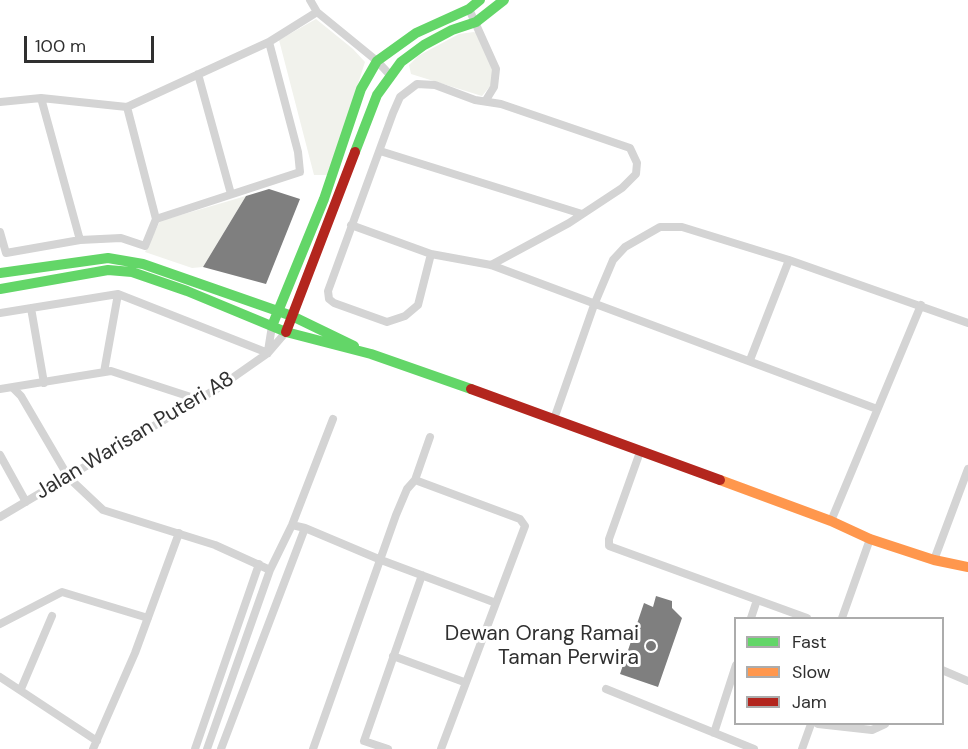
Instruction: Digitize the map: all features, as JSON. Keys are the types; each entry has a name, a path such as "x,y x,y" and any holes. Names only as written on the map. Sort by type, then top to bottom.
{"street":[{"path":"310,0 317,12 378,61 390,75"},
{"path":"0,313 118,294 268,352 272,326 324,199 361,89 378,61 416,33 469,9 480,0"},
{"path":"286,332 377,95 390,75 401,62 424,45 452,30 476,22 505,1"},
{"path":"469,9 496,69 494,87 486,100"},
{"path":"0,102 41,98 87,105 127,106 269,42 317,12"},
{"path":"156,219 300,172 298,153 269,42"},
{"path":"198,74 231,194"},
{"path":"431,254 418,305 405,315 387,322 334,303 330,299 328,291 400,97 417,84 435,85 475,100 501,104 630,148 637,163 636,174 622,188 582,214 491,265"},
{"path":"41,98 80,240"},
{"path":"0,232 6,253 80,240 121,238 145,246 156,219 127,106"},
{"path":"380,151 582,214"},
{"path":"351,225 431,254 491,265 877,409"},
{"path":"554,419 594,305 613,260 625,248 660,228 682,227 789,260 968,323"},
{"path":"0,273 35,270 108,258 143,264 292,316 371,354"},
{"path":"750,360 789,260"},
{"path":"0,289 108,270 132,272 187,291 286,332 371,354 554,419 831,521 870,539 934,560 968,567"},
{"path":"104,372 118,294"},
{"path":"831,521 921,305"},
{"path":"31,308 44,383"},
{"name":"Jalan Warisan Puteri A8","path":"0,516 200,400 268,352 286,332"},
{"path":"0,389 111,371 200,400"},
{"path":"13,388 21,396 69,478 104,510 179,533 270,570"},
{"path":"207,749 270,570 292,525 333,418"},
{"path":"313,749 332,689 403,498 414,480 430,437"},
{"path":"640,452 609,539 609,546 804,617"},
{"path":"0,455 26,502"},
{"path":"934,560 968,469"},
{"path":"414,480 524,522 523,532 464,682 441,749"},
{"path":"292,525 305,528 381,560 496,603"},
{"path":"221,749 305,528"},
{"path":"93,749 148,618 179,533"},
{"path":"842,617 870,539"},
{"path":"195,749 259,564"},
{"path":"388,749 363,745 423,575"},
{"path":"0,624 62,592 148,618"},
{"path":"751,617 757,600"},
{"path":"21,689 52,616"},
{"path":"393,656 464,682"},
{"path":"714,733 734,668"},
{"path":"944,671 968,681"},
{"path":"0,677 97,741"},
{"path":"606,689 754,749"},
{"path":"802,749 810,725"},
{"path":"833,725 872,730 881,725"}],"shaded area":[{"path":"316,19 353,49 365,62 329,175 314,175 279,40"},
{"path":"474,32 482,36 493,65 491,85 482,96 411,74 409,65 418,56 459,34"},
{"path":"246,196 203,267 192,268 145,252 160,221"}],"building":[{"path":"269,189 300,199 266,284 203,267 246,196"},
{"name":"Dewan Orang Ramai Taman Perwira","path":"656,596 672,601 672,608 682,618 658,687 620,674 644,603 653,607"}],"traffic: fast":[{"path":"272,326 324,199 361,89 377,61 416,33 469,9 480,0"},
{"path":"355,152 377,95 401,62 424,45 452,30 476,22 504,0"},
{"path":"0,273 108,258 143,264 292,316 354,346"},
{"path":"0,289 108,270 132,272 187,291 286,332 371,354 471,389"}],"traffic: slow":[{"path":"720,480 831,521 870,539 934,560 968,567"}],"traffic: jam":[{"path":"286,332 355,152"},
{"path":"471,389 720,480"}],"place":[{"name":"Dewan Orang Ramai Taman Perwira","path":"651,646"}]}
